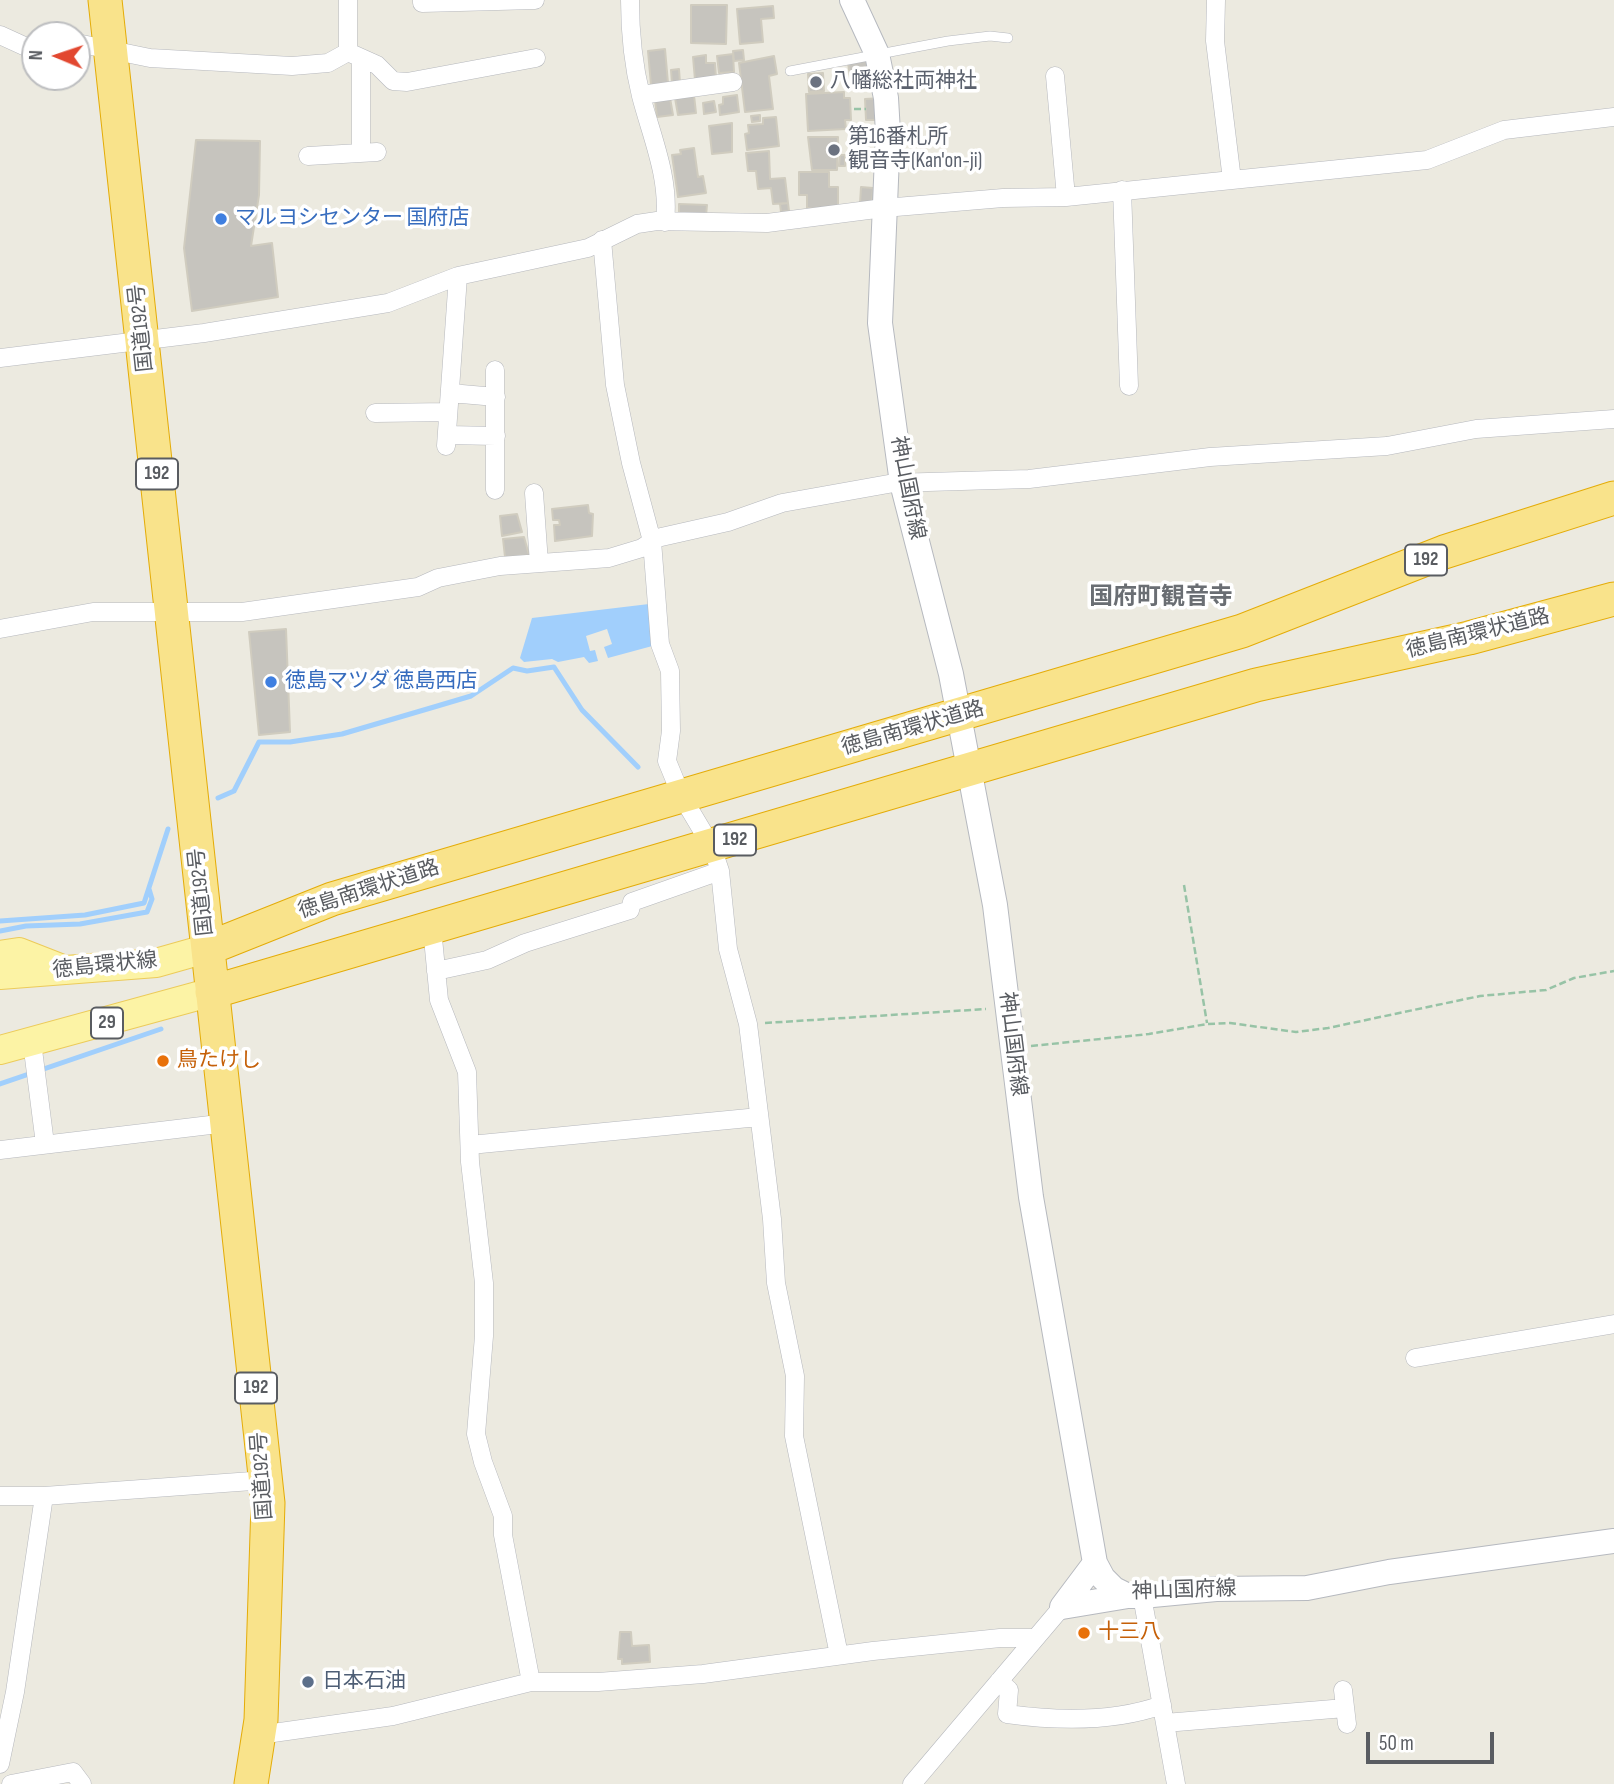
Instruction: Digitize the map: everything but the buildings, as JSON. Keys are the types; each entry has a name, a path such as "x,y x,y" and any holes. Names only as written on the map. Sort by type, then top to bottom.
{"highway":[{"name":"国道192号","path":"105,0 268,1503 259,1735 251,1784"},
{"name":"徳島南環状道路","path":"209,948 332,898 1242,631 1444,552 1614,499"},
{"name":"徳島南環状道路","path":"212,992 432,928 716,859 969,769 1256,685 1469,638 1614,599"}],"main road":[{"name":"神山国府線","path":"852,0 877,54 887,108 880,323 902,483 959,716 995,905 1033,1210 1095,1563 1114,1590 1135,1596 1216,1590 1307,1588 1389,1572 1614,1541"},
{"name":"徳島環状線","path":"0,975 156,963 209,948"},
{"path":"0,956 19,952 67,971"},
{"name":"29","path":"0,1050 212,992"},
{"path":"0,1062 32,1042"},
{"path":"1062,1607 1095,1563"},
{"path":"1062,1607 1135,1596"}],"street":[{"path":"308,156 369,153 348,0"},
{"path":"422,0 422,3 535,0"},
{"path":"630,0 631,50 664,177 668,198 665,222"},
{"path":"1216,0 1214,41 1232,180"},
{"path":"0,35 21,45"},
{"path":"91,46 150,58 292,66 328,63 354,55 377,65 393,81 407,82 536,58"},
{"path":"1055,76 1066,197"},
{"path":"641,95 733,82"},
{"path":"0,358 143,341 388,303 458,276 588,248 637,224 767,223 884,208 1003,198 1066,197 1427,160 1504,130 1614,117"},
{"path":"1122,190 1129,386"},
{"path":"602,240 615,385 631,463 652,541 658,631 670,671 671,731 667,761 681,795 716,859 728,949 748,1024 772,1219 776,1283 795,1376 794,1436 839,1655"},
{"path":"458,276 447,440 496,436"},
{"path":"495,370 495,489"},
{"path":"450,393 496,397"},
{"path":"375,412 449,412"},
{"path":"0,629 93,612 242,612 418,587 438,578 500,566 609,558 642,548 652,541 782,503 902,483 1029,479 1210,457 1387,446 1476,429 1614,419"},
{"path":"534,493 539,563"},
{"path":"436,971 487,960 525,943 630,910 632,902 716,859"},
{"path":"432,928 439,1000 467,1072 470,1145 484,1283 484,1336 476,1434 483,1462 503,1516 503,1535 531,1682"},
{"path":"32,1042 44,1144"},
{"path":"470,1145 759,1116"},
{"path":"0,1150 227,1123"},
{"path":"1415,1358 1614,1324"},
{"path":"0,1496 44,1496 266,1479"},
{"path":"0,1764 15,1692 44,1496"},
{"path":"1135,1596 1163,1714 1176,1784"},
{"path":"912,1784 1062,1607"},
{"path":"259,1735 393,1716 531,1682 598,1682 703,1674 839,1655 1000,1638 1034,1638"},
{"path":"999,1681 1009,1690 1007,1714 1054,1721 1147,1710 1163,1714 1345,1707"},
{"path":"11,1784 73,1772 82,1784"}],"lane":[{"path":"790,71 990,36 1008,38"}],"path":[{"path":"1184,885 1207,1024"},
{"path":"1012,1047 1149,1034 1207,1024 1230,1023 1296,1032 1328,1028 1480,996 1546,990 1574,978 1614,971"},
{"path":"748,1024 1007,1008"}],"water":[{"path":"649,604 656,645 608,658 604,647 612,644 607,629 586,636 590,651 595,650 598,661 589,663 584,657 558,662 552,659 524,662 520,658 532,618"}],"waterway":[{"path":"218,798 234,791 259,742 290,742 342,734 471,696 513,668 527,671 554,667 582,710 638,767"},
{"path":"0,921 85,915 144,903 168,829"},
{"path":"0,931 26,926 80,924 147,912 152,899 149,889"},
{"path":"0,1084 161,1029"}],"place":[{"name":"八幡総社両神社","path":"816,82"},
{"name":"第16番札所 観音寺(Kan'on-ji)","path":"834,150"},
{"name":"マルヨシセンター 国府店","path":"221,219"},
{"name":"徳島マツダ 徳島西店","path":"271,682"},
{"name":"鳥たけし","path":"163,1061"},
{"name":"十三八","path":"1084,1633"},
{"name":"日本石油","path":"308,1682"}],"district":[{"name":"国府町観音寺","path":"1161,598"}]}
